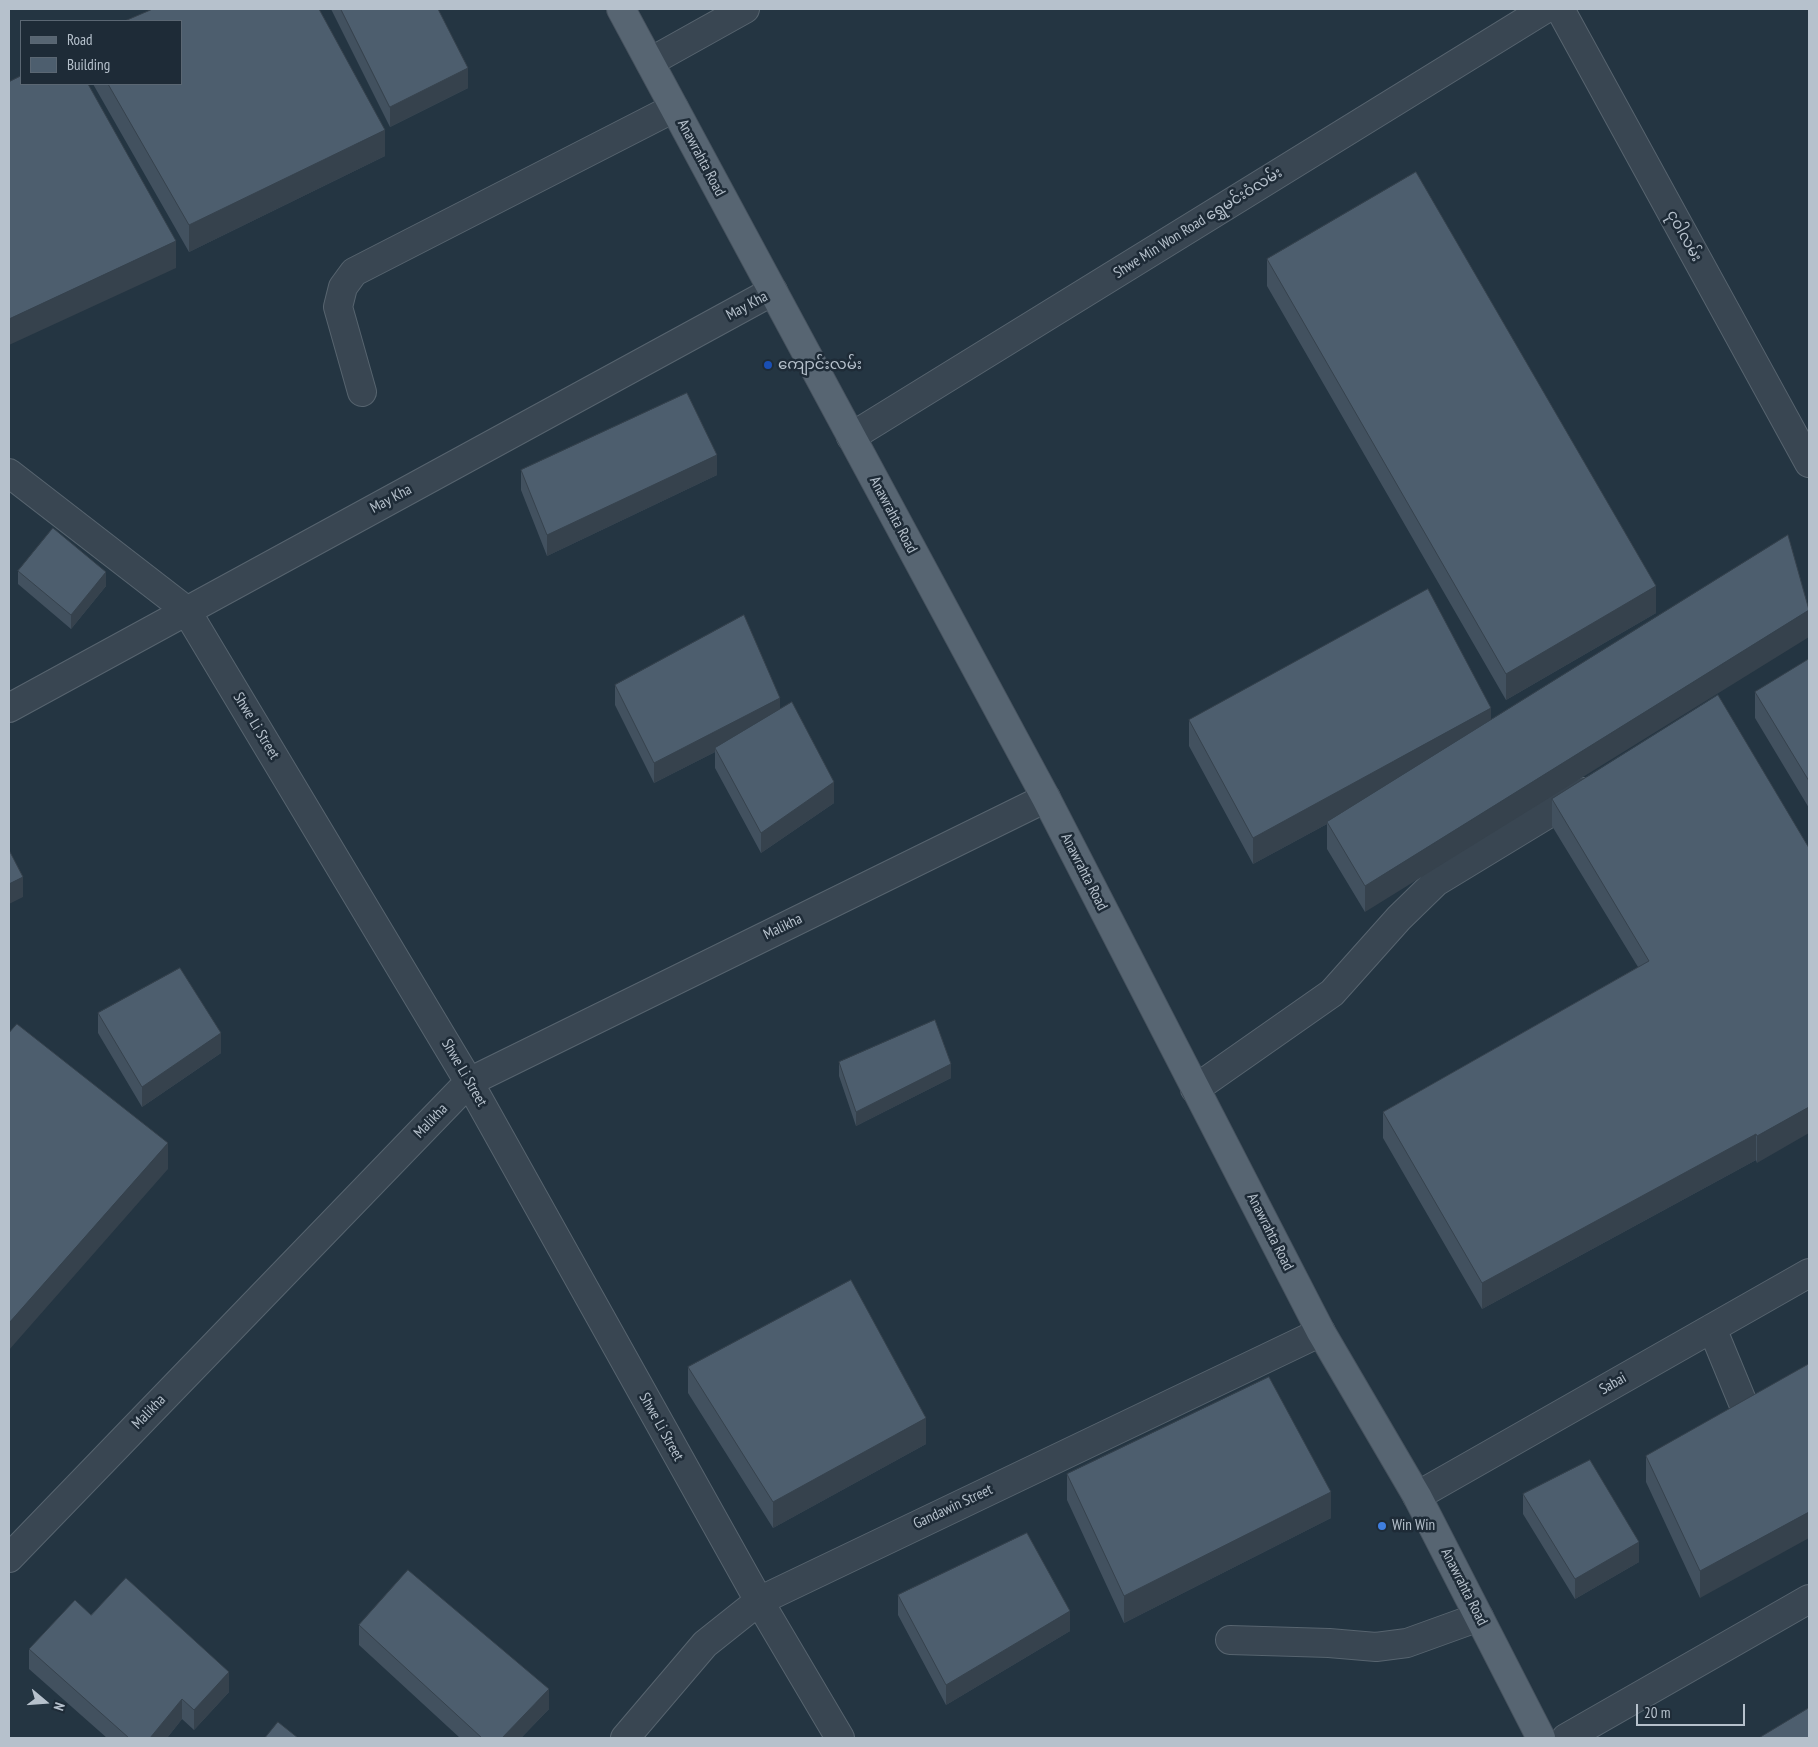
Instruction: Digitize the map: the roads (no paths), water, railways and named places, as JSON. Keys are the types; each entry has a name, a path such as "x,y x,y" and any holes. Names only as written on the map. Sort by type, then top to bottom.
{"main road":[{"name":"Anawrahta Road","path":"621,9 1046,798 1321,1332 1417,1496 1541,1738"}],"street":[{"path":"650,62 745,9"},
{"name":"Shwe Min Won Road ရွှေမင်းဝံလမ်း","path":"851,437 1545,9"},
{"name":"ငုဝါလမ်း","path":"1560,9 1809,463"},
{"path":"362,392 338,308 343,287 354,272 674,108"},
{"name":"May Kha","path":"9,708 773,291"},
{"name":"Shwe Li Street","path":"9,473 186,610 470,1082 759,1601 840,1738"},
{"path":"1195,1089 1332,992 1399,918 1436,882 1606,778"},
{"name":"Malikha","path":"12,1546 470,1082 1046,798"},
{"name":"Sabai","path":"1417,1496 1809,1273"},
{"path":"1712,1328 1745,1408"},
{"name":"Gandawin Street","path":"625,1738 705,1644 759,1601 1321,1332"},
{"path":"1566,1738 1809,1599"},
{"path":"1230,1640 1329,1643 1376,1647 1407,1643 1479,1617"}],"place":[{"name":"ကျောင်းလမ်း","path":"768,365"},
{"name":"Win Win","path":"1382,1526"}]}
